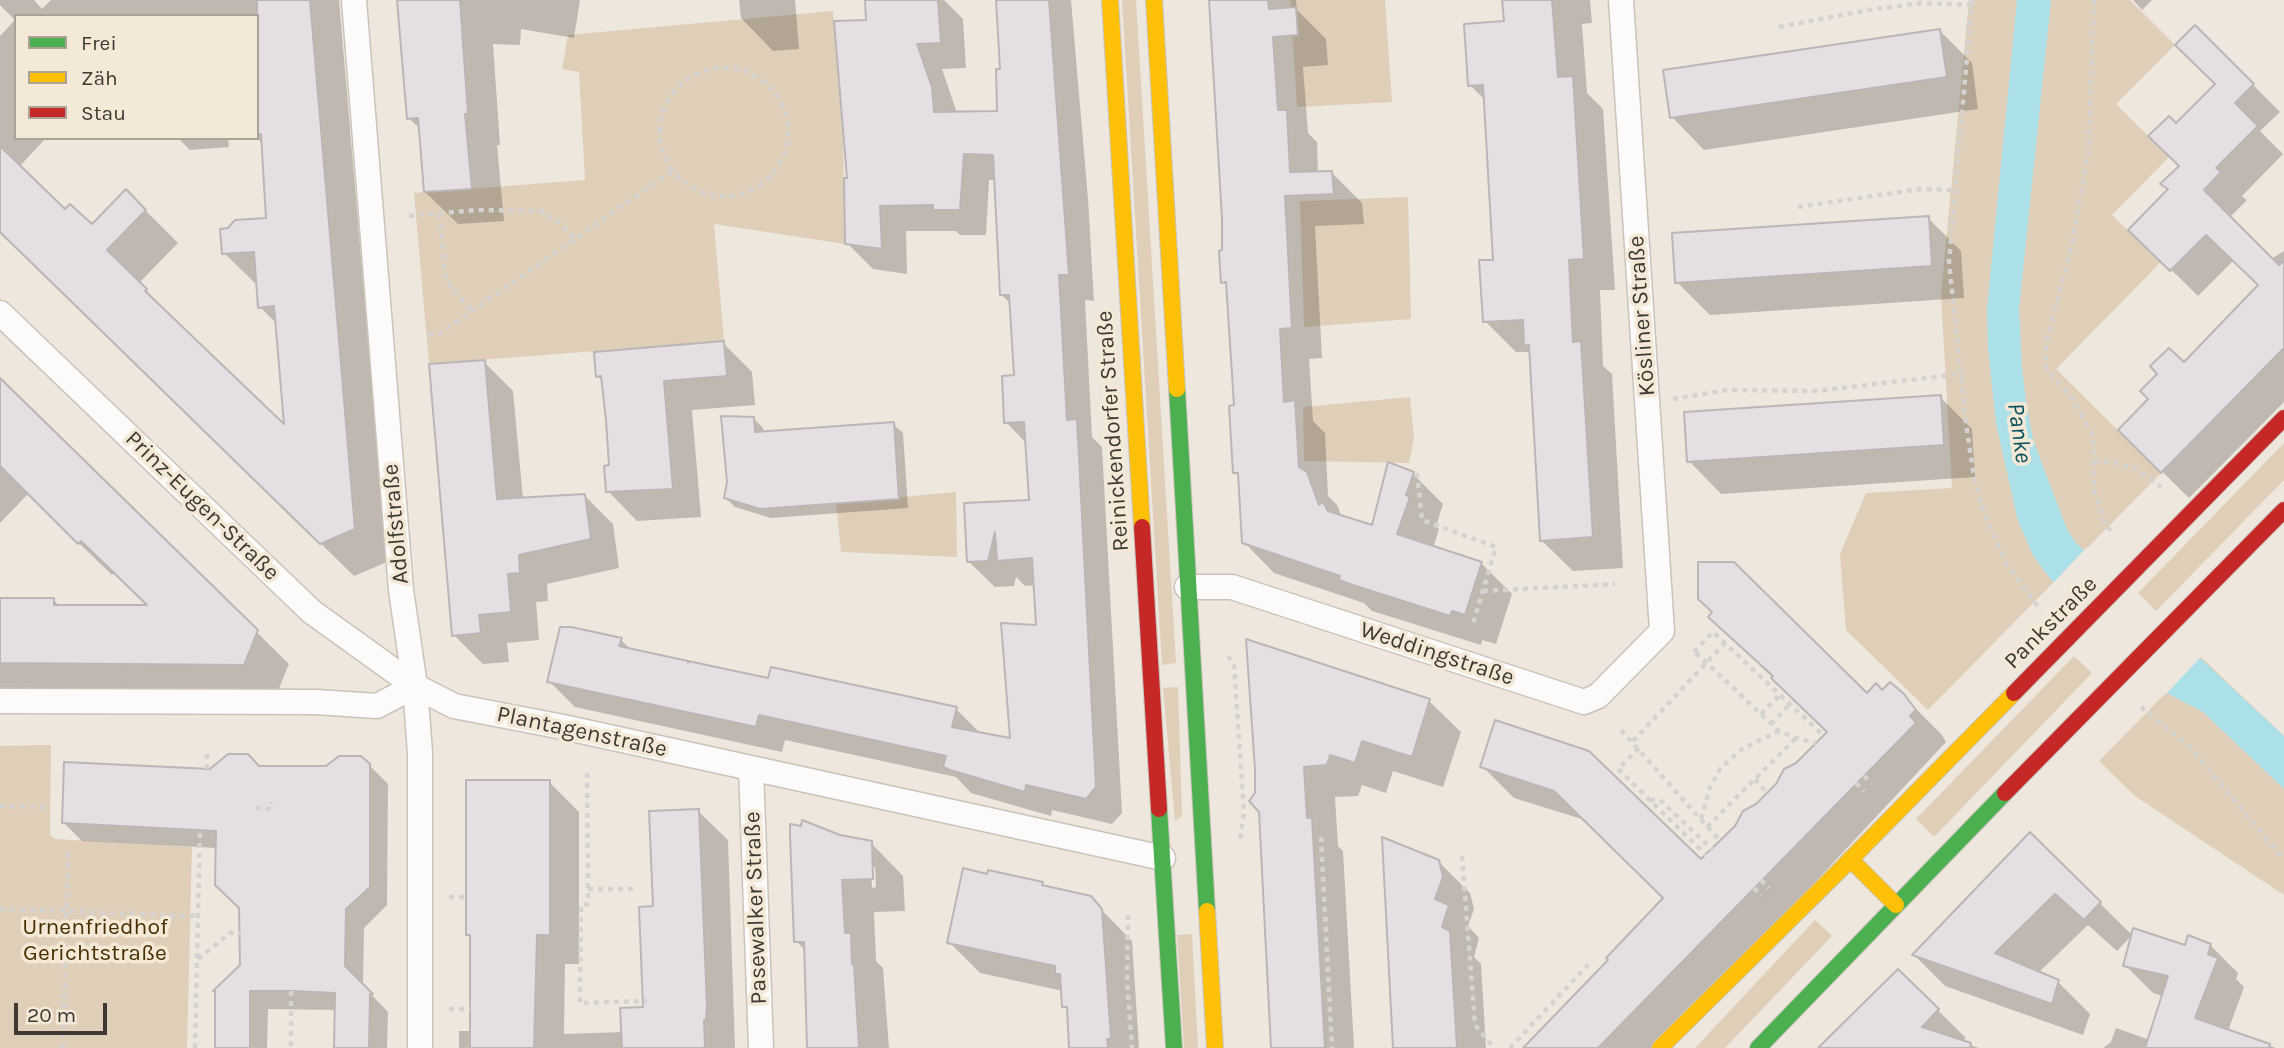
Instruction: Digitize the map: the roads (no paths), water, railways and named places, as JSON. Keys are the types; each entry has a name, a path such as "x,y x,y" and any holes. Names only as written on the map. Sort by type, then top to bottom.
{"main road":[{"name":"Reinickendorfer Straße","path":"1110,0 1150,677 1215,1048"},
{"name":"Reinickendorfer Straße","path":"1154,0 1187,587 1183,856 1174,1048"},
{"name":"Pankstraße","path":"1660,1048 2079,628 2284,418"},
{"path":"1758,1048 2284,510"},
{"path":"1850,859 1896,905"}],"street":[{"name":"Adolfstraße","path":"354,0 401,590 415,686 420,753 420,1048"},
{"name":"Kösliner Straße","path":"1621,0 1662,631"},
{"name":"Prinz-Eugen-Straße","path":"0,313 312,612 415,686"},
{"name":"Weddingstraße","path":"1187,587 1232,587 1584,702 1598,696 1662,631"},
{"path":"0,701 316,702 377,706 415,686"},
{"name":"Plantagenstraße","path":"415,686 454,706 1183,856"},
{"name":"Pasewalker Straße","path":"751,768 761,1048"}],"water":[{"name":"Panke","path":"2017,0 2051,0 2019,309 2022,368 2033,439 2067,529 2076,543 2284,736 2284,789 2203,712 2167,693 2053,582 2034,557 2018,521 1996,423 1987,309"}],"park label":[{"name":"Urnenfriedhof Gerichtstraße","path":"95,940"}]}
